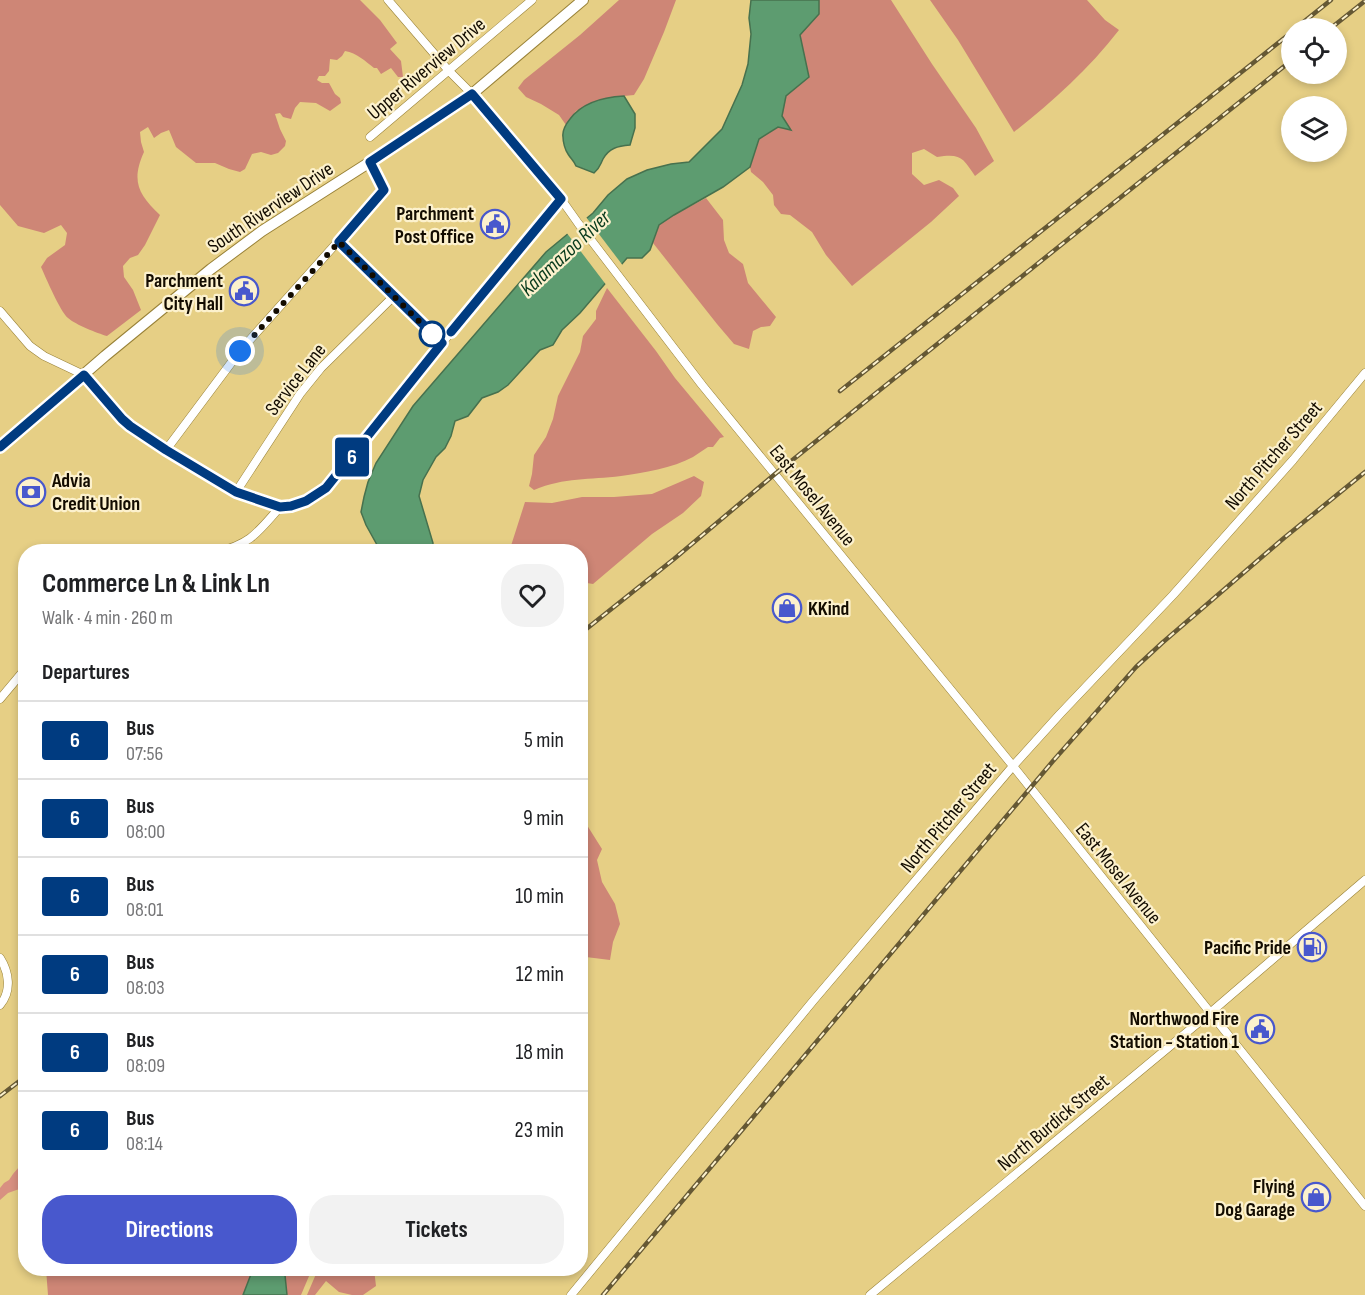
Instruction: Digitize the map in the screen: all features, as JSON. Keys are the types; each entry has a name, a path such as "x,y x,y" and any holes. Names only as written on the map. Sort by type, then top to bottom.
{"street":[{"name":"East Mosel Avenue","path":"388,0 561,199 702,386 1013,766 1365,1206"},
{"name":"Upper Riverview Drive","path":"370,137 532,0"},
{"name":"South Riverview Drive","path":"0,447 202,276 262,231 472,94 583,0"},
{"path":"166,450 240,351 384,190 370,162"},
{"path":"0,311 30,346 44,356 84,375 122,419 138,432 236,492 280,507 291,506 306,501 326,488 561,199"},
{"path":"339,242 442,343"},
{"name":"Service Lane","path":"236,492 300,394 321,368 394,296"},
{"name":"North Pitcher Street","path":"588,1274 813,1001 1013,766 1173,595 1293,460 1365,373"},
{"path":"242,544 250,539 280,507"},
{"path":"0,699 18,678"},
{"name":"North Burdick Street","path":"870,1295 1210,1013 1365,880"},
{"path":"0,958 8,980 6,995 0,1005"},
{"name":"North Pitcher Street","path":"571,1295 587,1276"}],"shaded area":[{"path":"0,0 360,0 380,20 397,43 390,49 401,61 403,77 398,77 391,68 381,74 377,68 345,51 337,60 330,59 329,71 325,76 319,76 317,80 329,83 341,103 330,111 316,103 300,102 291,119 283,117 280,113 275,114 286,141 285,146 278,153 271,155 261,152 252,154 245,169 240,172 215,163 196,163 176,147 169,130 154,138 148,127 140,132 144,152 138,171 139,186 146,200 160,215 138,255 130,258 123,266 124,277 133,290 141,310 107,336 81,326 68,318 57,302 41,267 47,258 65,245 67,233 61,225 44,233 18,226 0,205"},
{"path":"619,0 676,0 644,79 634,95 614,97 576,111 566,125 559,115 526,97 518,88 524,80"},
{"path":"819,0 891,0 976,128 994,161 975,176 960,158 937,157 924,149 912,153 912,174 924,185 939,180 953,188 959,196 931,222 852,286 826,255 812,232 790,215 781,214 774,205 773,195 751,172 750,167 759,139 778,127 790,129 782,116 786,96 809,77 800,35 819,14"},
{"path":"930,0 1087,0 1105,20 1119,30 1070,84 1014,132 958,40"},
{"path":"706,198 723,220 724,240 729,253 743,264 748,283 776,317 770,326 753,331 749,349 734,344 653,243 659,225"},
{"path":"607,288 675,378 724,437 720,438 713,447 708,447 685,461 667,467 621,476 567,481 534,490 529,486 534,455 546,437 558,396 580,352 583,336 596,319 596,311"},
{"path":"694,476 704,482 701,496 683,513 652,534 593,584 588,583 588,544 512,544 525,502 552,503 582,497 652,494"},
{"path":"588,827 602,849 597,860 602,882 615,904 620,924 613,942 610,960 588,957"},
{"path":"18,1168 18,1189 8,1193 0,1200 0,1188"},
{"path":"47,1276 250,1276 243,1295 48,1295"},
{"path":"285,1276 309,1276 301,1295 287,1295"},
{"path":"315,1276 375,1276 376,1286 363,1295 339,1292 326,1281 315,1295 307,1295"}],"water":[{"name":"Kalamazoo River","path":"751,0 819,0 819,14 800,35 809,77 786,96 782,116 791,130 778,127 759,139 750,167 723,187 659,225 650,250 642,258 627,258 580,313 562,330 553,345 540,350 508,385 482,398 468,416 455,421 445,448 436,457 423,480 419,496 433,544 377,544 361,512 364,497 376,463 413,406 546,252 593,213 608,195 627,179 647,170 689,162 722,129 742,85 748,64 751,34 749,18"},
{"path":"624,96 635,114 635,128 630,145 611,150 605,155 594,173 576,166 563,141 563,132 569,121 575,113 587,105 601,99"},
{"path":"250,1276 285,1276 287,1295 243,1295"}],"pier":[{"path":"586,217 624,267 607,286 566,232"}],"railway":[{"path":"1308,18 1331,0"},
{"path":"1344,18 1365,1"},
{"path":"840,391 1281,41"},
{"path":"588,628 775,474 1281,69"},
{"path":"603,1295 1053,761 1136,667 1284,538 1365,472"},
{"path":"0,1096 18,1082"}],"bus line":[{"name":"6","path":"0,447 84,375 130,426 236,492 280,507 306,501 326,488 442,343 339,242 384,190 370,162 472,94 561,199 451,332"}],"place":[{"name":"Parchment Post Office","path":"495,224"},
{"name":"Parchment City Hall","path":"244,291"},
{"name":"Advia Credit Union","path":"31,492"},
{"name":"KKind","path":"787,608"},
{"name":"Pacific Pride","path":"1312,947"},
{"name":"Northwood Fire Station - Station 1","path":"1260,1029"},
{"name":"Flying Dog Garage","path":"1316,1197"}],"route":[{"path":"240,351 339,242 432,334"}]}
